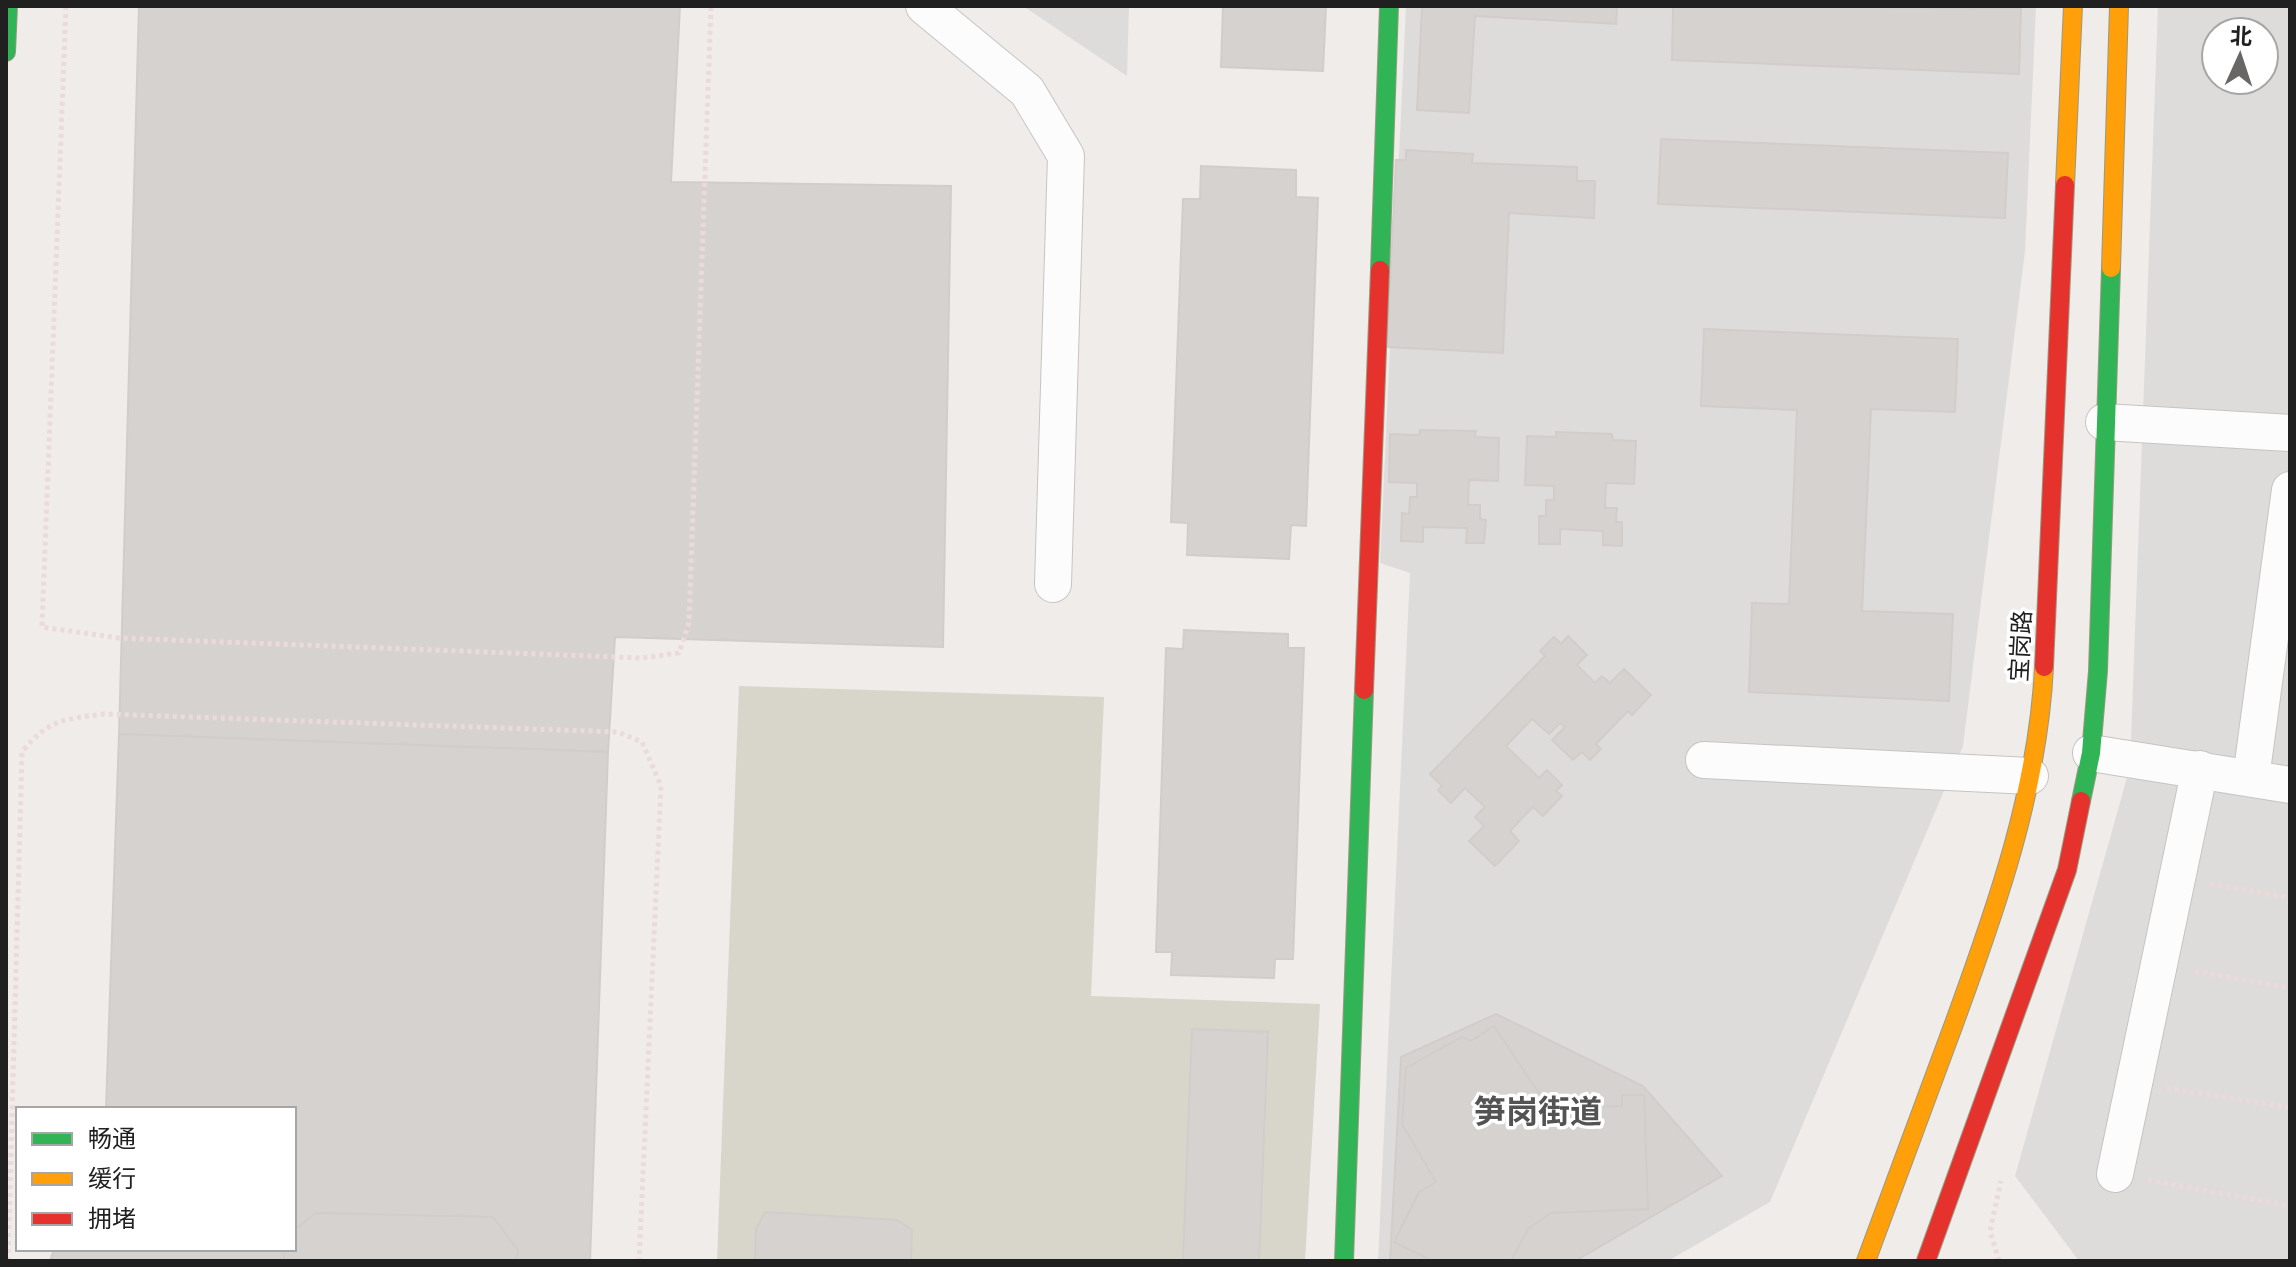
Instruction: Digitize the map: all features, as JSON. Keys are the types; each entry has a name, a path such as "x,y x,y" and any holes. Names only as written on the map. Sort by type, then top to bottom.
{"main road":[{"path":"6,52 8,6"},
{"path":"1344,1261 1389,6"},
{"name":"宝岗路","path":"1866,1261 2003,890 2030,776 2042,707 2073,6"},
{"path":"1926,1261 2067,870 2091,753 2098,671 2119,6"},
{"path":"1957,1226 1960,1170"},
{"path":"1862,1223 1900,1171"}],"street":[{"path":"924,6 1027,91 1066,156 1053,584"},
{"path":"2104,422 2290,433"},
{"path":"2251,778 2290,490"},
{"path":"2091,753 2290,785"},
{"path":"1704,760 2030,776"},
{"path":"2115,1174 2200,769"}],"path":[{"path":"66,6 42,627 119,638 642,658 679,653 689,623 711,6"},
{"path":"8,1261 22,752 39,731 62,719 104,714 618,732 642,742 661,786 639,1261"},
{"path":"2177,878 2290,898"},
{"path":"2159,964 2290,988"},
{"path":"2134,1082 2290,1108"},
{"path":"2115,1174 2290,1206"},
{"path":"1999,1261 1990,1231 2003,1175"}],"shaded area":[{"path":"1023,6 1129,6 1127,76"},
{"path":"1406,6 2036,6 2025,251 1963,746 1770,1202 1668,1261 1378,1261 1410,573 1380,563"},
{"path":"2158,6 2290,6 2290,1261 2079,1261 2015,1176 2130,767"},
{"path":"739,686 1104,697 1091,996 1320,1004 1305,1261 717,1261"}],"building":[{"path":"139,6 680,6 671,182 951,186 943,647 615,637 608,752 119,734"},
{"path":"1223,6 1326,6 1323,71 1221,67"},
{"path":"1422,6 1617,6 1616,24 1475,16 1469,113 1417,110"},
{"path":"1673,6 2021,8 2019,74 1672,60"},
{"path":"1661,139 2008,153 2005,218 1658,204"},
{"path":"1406,150 1473,154 1472,163 1577,167 1577,181 1595,181 1594,218 1509,213 1503,353 1387,347 1396,160 1406,160"},
{"path":"1201,166 1296,170 1296,197 1318,198 1306,526 1291,525 1289,559 1187,555 1188,523 1171,522 1183,199 1200,199"},
{"path":"1704,329 1958,339 1955,412 1871,409 1862,611 1953,614 1949,701 1749,692 1752,603 1789,604 1797,410 1701,406"},
{"path":"1420,430 1476,431 1475,437 1499,438 1498,481 1469,480 1468,505 1480,505 1480,519 1486,520 1484,543 1466,543 1467,528 1423,527 1423,542 1401,541 1402,513 1409,514 1410,497 1417,497 1417,483 1389,482 1390,434 1419,435"},
{"path":"1556,432 1612,434 1613,440 1636,441 1634,484 1606,483 1605,508 1617,508 1616,522 1622,522 1622,546 1603,545 1603,531 1560,529 1560,544 1539,544 1539,516 1546,516 1546,500 1554,500 1554,486 1525,485 1527,436 1556,437"},
{"path":"1184,630 1288,634 1288,648 1304,648 1293,959 1275,959 1274,978 1171,975 1172,952 1156,952 1166,648 1183,649"},
{"path":"1568,636 1587,655 1577,665 1595,683 1602,676 1610,683 1624,669 1651,695 1632,715 1628,711 1596,744 1601,749 1590,760 1582,752 1573,760 1552,740 1565,727 1560,723 1549,734 1532,719 1506,746 1539,778 1547,770 1562,785 1556,791 1562,796 1543,816 1533,807 1510,831 1519,841 1495,866 1469,841 1484,826 1475,817 1485,807 1465,788 1451,803 1438,790 1442,786 1430,774 1545,656 1540,651 1554,637 1561,644"},
{"path":"119,734 608,752 590,1261 50,1261 53,1251 296,1251 296,1107 106,1107"},
{"path":"1496,1014 1643,1086 1722,1176 1575,1261 1390,1261 1401,1057"},
{"path":"1494,1026 1549,1108 1622,1106 1622,1095 1644,1095 1648,1209 1551,1213 1528,1229 1511,1261 1433,1261 1394,1242 1419,1192 1436,1182 1402,1124 1406,1068 1462,1037 1471,1041"},
{"path":"1192,1029 1268,1032 1259,1261 1183,1261"},
{"path":"765,1212 897,1220 912,1230 911,1261 755,1261 756,1229"},
{"path":"316,1213 493,1217 518,1250 517,1261 284,1261 284,1251 296,1251 296,1228"}],"traffic: fast":[{"path":"6,52 8,6"},
{"path":"1380,270 1389,6"},
{"path":"2081,801 2091,753 2098,671 2111,268"},
{"path":"1344,1261 1364,690"}],"traffic: slow":[{"path":"2065,185 2073,6"},
{"path":"2111,268 2119,6"},
{"path":"1866,1261 2000,891 2033,758 2044,667"}],"traffic: jam":[{"path":"2044,667 2065,185"},
{"path":"1364,690 1380,270"},
{"path":"1926,1261 2067,870 2081,801"}],"district":[{"name":"笋岗街道","path":"1538,1112"}]}
